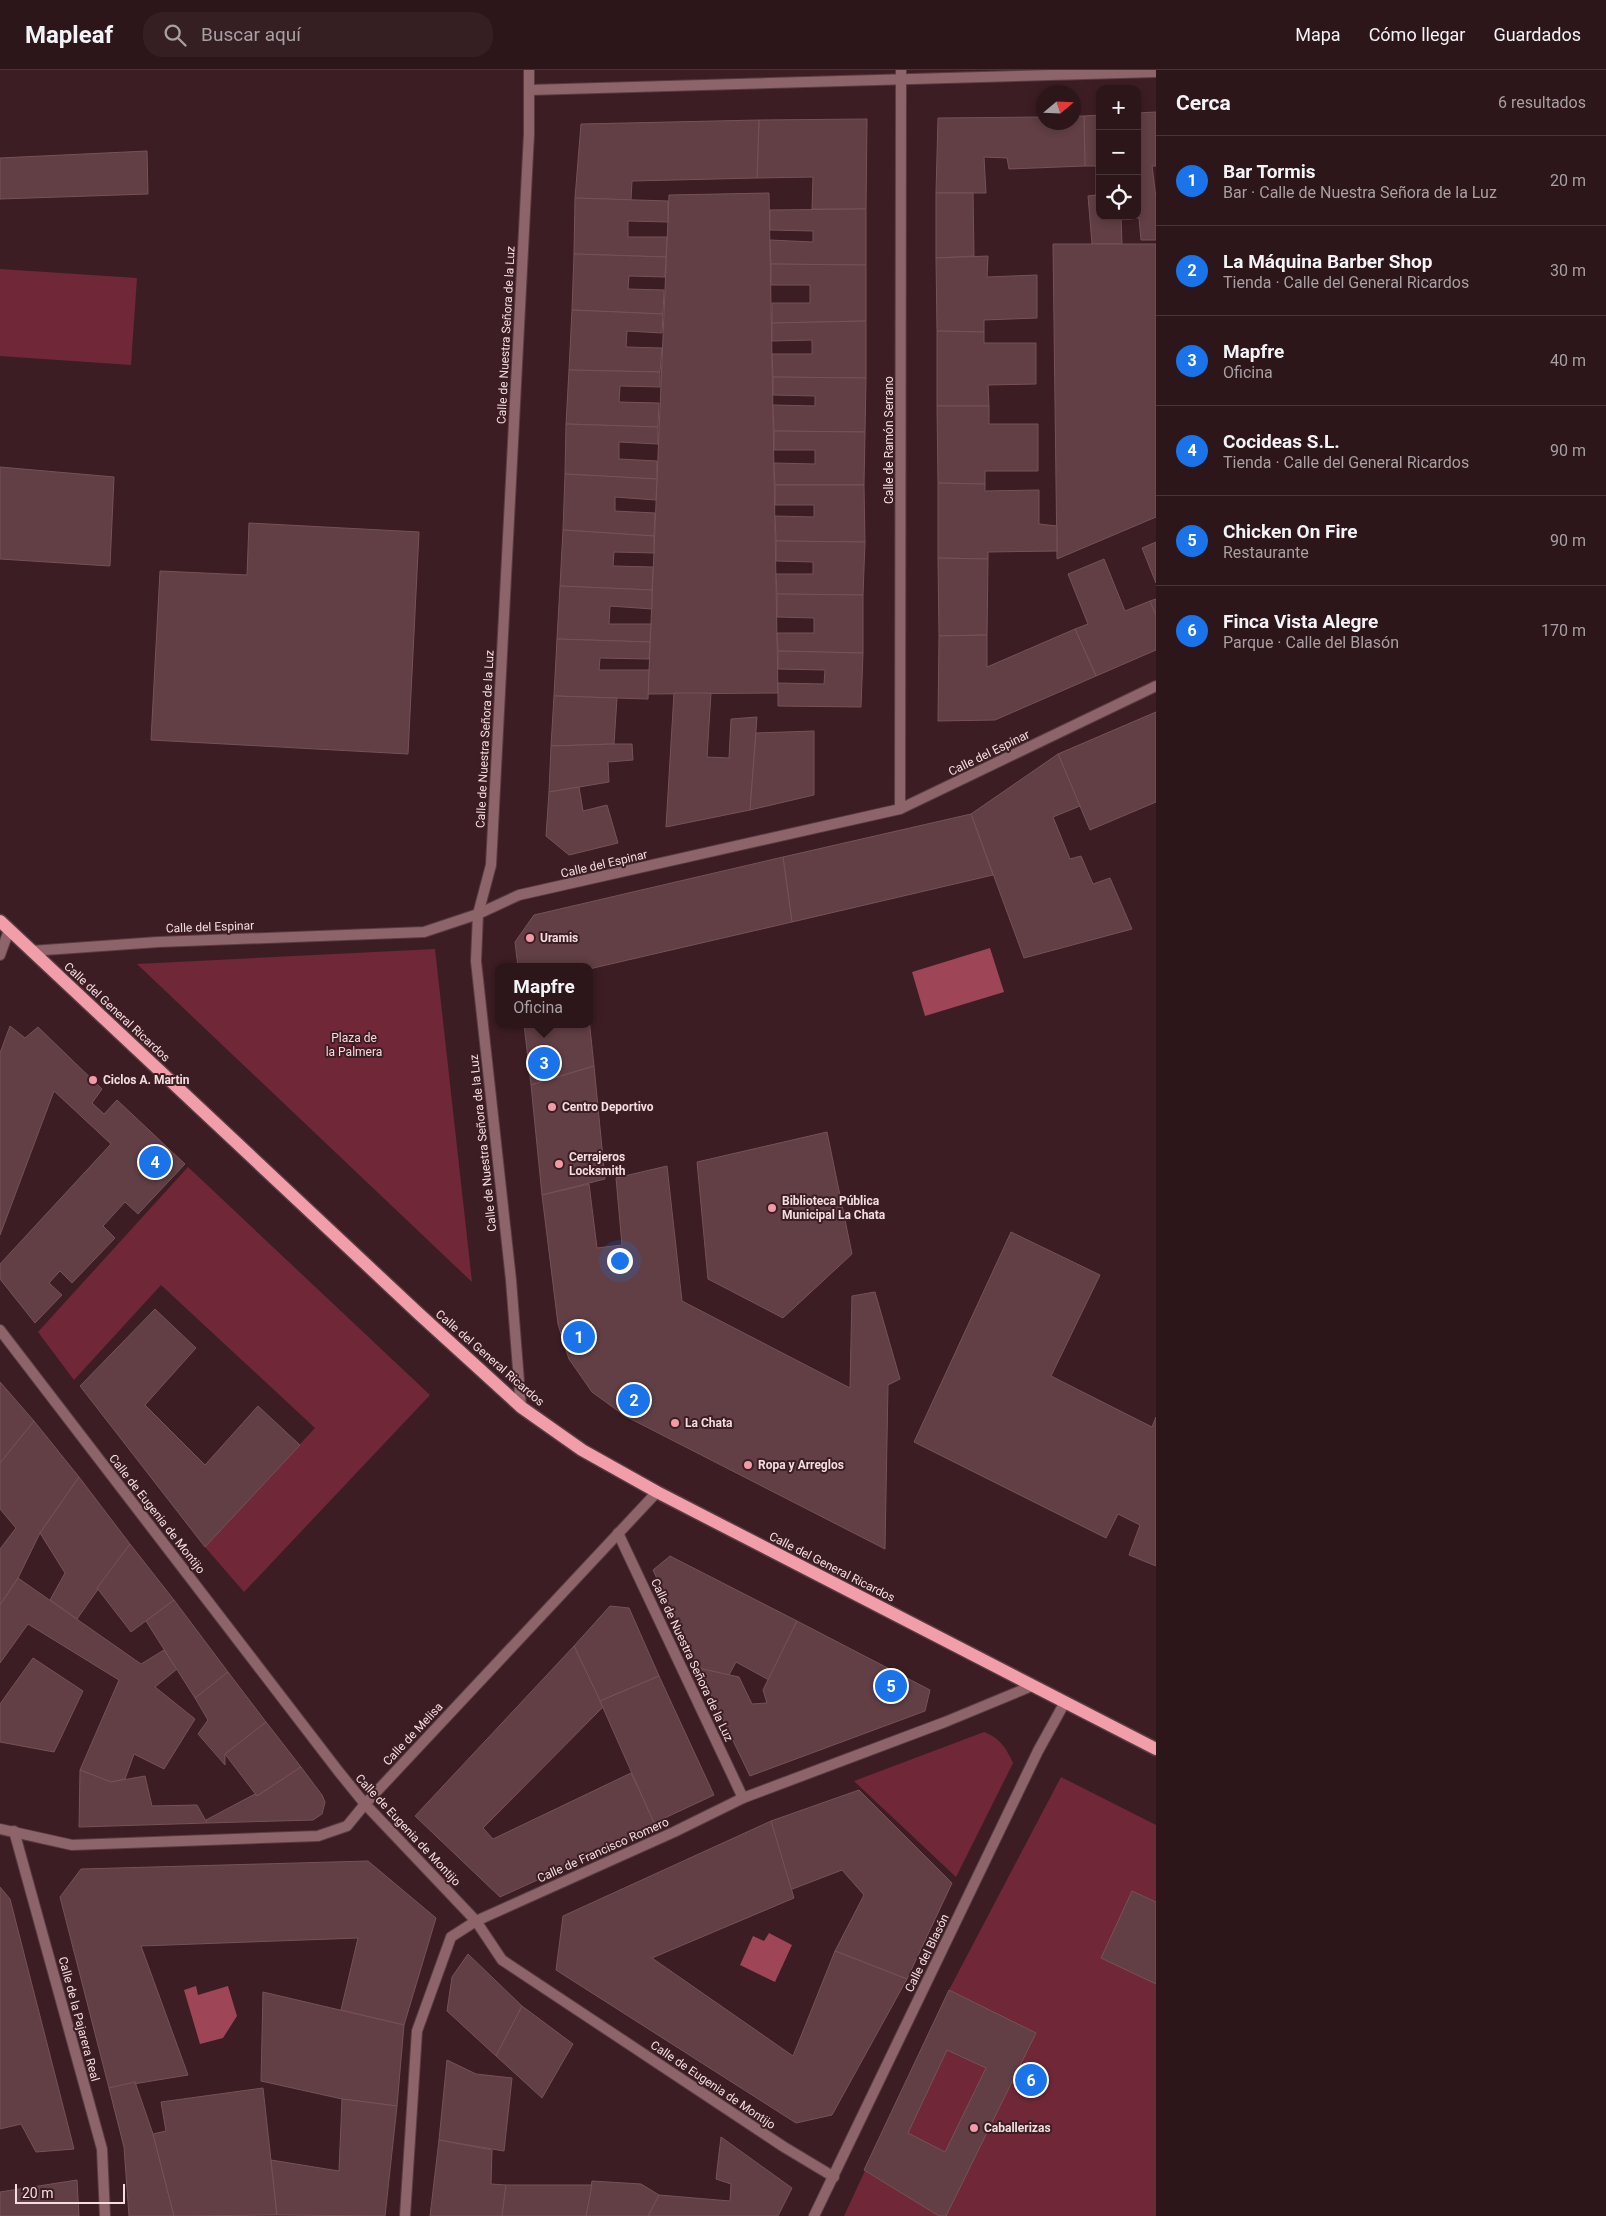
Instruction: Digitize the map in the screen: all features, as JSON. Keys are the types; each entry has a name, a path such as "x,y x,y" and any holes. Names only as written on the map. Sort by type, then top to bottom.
{"main road":[{"name":"Calle del General Ricardos","path":"5,926 418,1313 522,1407 582,1450 657,1492 1032,1686 1154,1745"}],"street":[{"name":"Calle de Nuestra Señora de la Luz","path":"522,1407 510,1269 476,961 478,914 491,864 529,134 529,70"},
{"path":"529,90 902,75 1156,72"},
{"name":"Calle de Ramón Serrano","path":"900,810 902,75"},
{"name":"Calle del Espinar","path":"31,951 158,942 424,932 478,914 519,895 900,810 1156,686"},
{"path":"0,955 5,926"},
{"name":"Calle de Eugenia de Montijo","path":"0,1330 365,1804 476,1921 502,1960 784,2147 834,2177"},
{"name":"Calle de Melisa","path":"0,1829 72,1845 318,1836 348,1826 365,1804 657,1492"},
{"name":"Calle de Nuestra Señora de la Luz","path":"618,1533 743,1798"},
{"name":"Calle de Francisco Romero","path":"405,2216 417,2031 452,1937 476,1921 674,1832 743,1798 944,1722 1032,1686"},
{"name":"Calle del Blasón","path":"814,2216 1038,1751 1065,1702"},
{"name":"Calle de la Pajarera Real","path":"14,1831 102,2149 105,2216"}],"green space":[{"path":"0,269 137,278 131,365 0,356"},
{"name":"Plaza de la Palmera","path":"435,949 472,1282 137,964"},
{"path":"188,1167 430,1395 244,1592 205,1547 315,1428 161,1285 74,1380 38,1332"},
{"path":"984,1732 1002,1744 1013,1763 956,1877 854,1781"},
{"path":"1061,1777 1156,1825 1156,2216 844,2216 949,1990"}],"shaded area":[{"path":"990,948 1004,992 925,1016 912,972"},
{"path":"769,1933 792,1945 775,1982 740,1965 753,1936 764,1941"},
{"path":"196,1986 198,1995 228,1986 237,2016 223,2038 200,2044 184,1990"}],"building":[{"path":"1156,112 1156,166 1152,166 1156,198 1156,240 1141,240 1139,220 1141,220 1141,113"},
{"path":"1096,115 1096,166 1085,166 1084,116"},
{"path":"1081,116 1084,116 1085,166 1009,169 1007,158 984,157 986,193 936,193 938,118 1036,117 1036,130 1081,130"},
{"path":"867,119 866,209 812,209 813,177 757,178 759,120"},
{"path":"759,120 757,178 632,181 631,200 575,198 581,124"},
{"path":"147,151 148,194 0,199 0,158"},
{"path":"769,193 778,693 648,694 669,195"},
{"path":"936,193 973,193 974,256 936,258"},
{"path":"1096,195 1096,220 1121,220 1122,244 1092,244 1088,196"},
{"path":"575,198 668,201 668,222 628,221 628,237 667,237 666,257 574,254"},
{"path":"866,209 866,265 771,264 770,240 813,242 813,231 770,230 770,210"},
{"path":"1053,244 1156,244 1156,517 1057,559"},
{"path":"574,254 666,257 665,277 629,276 628,289 664,290 663,314 572,310"},
{"path":"988,256 987,277 1037,275 1037,318 984,320 984,332 937,331 936,258"},
{"path":"771,264 866,265 866,321 772,323 772,303 810,303 810,285 771,285"},
{"path":"572,310 663,314 662,333 627,331 626,347 662,348 660,372 569,370"},
{"path":"866,321 866,378 773,377 772,354 812,354 812,340 772,341 772,323"},
{"path":"937,331 984,332 984,343 1036,343 1036,384 988,385 989,406 937,406"},
{"path":"569,370 660,372 660,387 620,386 619,402 659,403 658,427 566,424"},
{"path":"773,377 866,378 865,432 774,431 773,405 815,406 815,396 773,395"},
{"path":"937,406 989,406 989,424 1038,424 1038,471 985,471 985,484 938,483"},
{"path":"566,424 658,427 658,444 619,442 619,459 657,461 657,479 565,474"},
{"path":"774,431 865,432 864,485 775,485 774,463 815,464 815,450 774,450"},
{"path":"0,467 114,477 110,566 0,559"},
{"path":"565,474 657,479 656,500 615,497 615,511 655,513 654,536 563,530"},
{"path":"938,483 985,484 985,491 1039,490 1039,524 1057,526 1057,551 988,552 988,559 938,558"},
{"path":"775,485 864,485 865,542 776,541 775,516 814,517 814,505 775,505"},
{"path":"249,523 419,532 408,754 151,740 160,571 247,575"},
{"path":"563,530 654,536 654,553 614,552 613,566 653,567 652,590 560,586"},
{"path":"776,541 865,542 863,595 777,594 776,574 813,574 813,562 776,561"},
{"path":"1156,542 1156,583 1142,548"},
{"path":"938,558 988,559 987,635 939,636"},
{"path":"1104,559 1125,611 1150,601 1156,615 1156,650 1096,676 1075,629 1088,624 1068,574"},
{"path":"560,586 652,590 652,609 610,606 609,624 651,624 650,642 557,639"},
{"path":"777,594 863,595 863,653 778,651 777,633 814,633 814,618 777,617"},
{"path":"1156,599 1156,615 1150,601"},
{"path":"1075,629 1096,676 995,720 938,721 939,636 987,635 987,667"},
{"path":"557,639 650,642 649,659 600,658 599,670 649,670 648,699 554,696"},
{"path":"778,651 863,653 861,707 778,706 778,683 824,684 825,670 778,669"},
{"path":"674,693 711,693 707,757 729,758 731,719 757,717 750,810 666,827"},
{"path":"554,696 617,698 614,744 551,746"},
{"path":"1156,712 1156,802 1090,830 1058,754"},
{"path":"814,731 814,795 750,810 756,733"},
{"path":"632,744 633,760 608,762 609,782 549,792 551,746"},
{"path":"1058,754 1080,806 1053,817 1070,859 1081,856 1093,884 1110,878 1132,929 1024,958 971,814"},
{"path":"579,787 583,811 607,805 618,843 569,855 546,836 549,792"},
{"path":"971,814 993,875 792,922 783,857"},
{"path":"783,857 792,922 593,968 593,963 518,963 515,942 534,915"},
{"path":"10,1026 25,1038 38,1027 102,1089 92,1103 104,1114 117,1100 185,1164 138,1214 125,1202 103,1226 115,1238 72,1283 60,1271 49,1283 62,1295 35,1323 0,1279 0,1264 111,1144 54,1091 0,1235 0,1053"},
{"path":"524,1028 590,1028 594,1066 531,1085"},
{"path":"594,1066 605,1179 542,1195 531,1085"},
{"name":"Biblioteca Pública Municipal La Chata","path":"827,1132 852,1254 783,1318 708,1279 697,1162"},
{"path":"667,1166 682,1301 850,1388 852,1296 875,1292 900,1379 888,1385 885,1549 625,1416 592,1392 569,1359 558,1324 542,1195 589,1184 597,1248 622,1245 616,1178"},
{"path":"1011,1232 1100,1275 1051,1376 1152,1427 1156,1417 1156,1566 1129,1555 1140,1525 1118,1514 1106,1538 914,1442"},
{"path":"155,1309 196,1348 145,1405 205,1465 258,1406 300,1445 205,1547 80,1386"},
{"path":"0,1382 34,1421 0,1463"},
{"path":"34,1421 79,1477 40,1533 18,1578 0,1605 0,1549 16,1528 0,1509 0,1463"},
{"path":"79,1477 130,1544 77,1619 50,1600 65,1573 40,1533"},
{"path":"130,1544 174,1600 131,1632 97,1588"},
{"path":"670,1556 797,1621 769,1680 736,1662 729,1675 698,1668 653,1570"},
{"path":"18,1578 141,1664 164,1650 177,1669 155,1687 195,1719 164,1769 134,1754 125,1779 111,1782 80,1770 119,1680 28,1624 0,1663 0,1605"},
{"path":"174,1600 228,1672 195,1698 146,1621"},
{"path":"610,1606 629,1608 659,1676 600,1701 574,1646"},
{"path":"797,1621 930,1690 925,1711 750,1776 698,1668 739,1677 752,1704 767,1703 763,1690"},
{"path":"574,1646 603,1707 483,1828 493,1839 631,1773 656,1826 500,1897 415,1816"},
{"path":"33,1658 83,1691 54,1752 0,1742 0,1704"},
{"path":"228,1672 266,1722 225,1754 225,1765 198,1734 208,1720 195,1698"},
{"path":"659,1676 714,1795 654,1823 600,1701"},
{"path":"266,1722 301,1767 257,1796 225,1754"},
{"path":"301,1767 325,1802 322,1814 313,1820 207,1823 206,1820 255,1794 257,1796"},
{"path":"80,1770 111,1782 145,1776 152,1806 197,1805 207,1823 79,1827"},
{"path":"859,1790 952,1883 907,1979 835,1951 864,1895 842,1870 790,1890 771,1821"},
{"path":"771,1821 794,1898 652,1958 793,2056 835,1951 907,1979 832,2115 796,2123 556,1970 563,1916"},
{"path":"368,1861 436,1918 404,2025 341,2010 358,1938 141,1946 188,2075 109,2088 60,1897 81,1869"},
{"path":"0,1887 10,1899 74,2149 36,2152 21,2124 0,2129"},
{"path":"1132,1891 1156,1902 1156,1984 1101,1958"},
{"path":"468,1954 522,2006 496,2056 447,2011 452,1977"},
{"path":"949,1990 1036,2033 946,2216 939,2216 864,2170","holes":["947,2050 986,2068 945,2152 908,2133"]},
{"path":"263,1992 404,2025 397,2106 342,2099 261,2081"},
{"path":"522,2006 573,2044 542,2098 496,2056"},
{"path":"447,2060 476,2074 512,2078 504,2151 439,2140"},
{"path":"135,2082 153,2134 174,2216 129,2216 124,2147 109,2088"},
{"path":"263,2088 277,2215 174,2216 153,2134 166,2131 161,2102"},
{"path":"342,2099 397,2106 385,2216 277,2215 271,2160 339,2171"},
{"path":"721,2137 792,2188 778,2216 648,2216 659,2195 730,2201 731,2184 716,2179"},
{"path":"439,2140 492,2150 491,2184 506,2185 502,2216 430,2216"},
{"path":"77,2180 79,2216 0,2216 0,2192"},
{"path":"592,2181 641,2184 659,2195 648,2216 586,2216"},
{"path":"506,2185 592,2185 586,2216 502,2216"}],"place":[{"name":"Uramis","path":"530,938"},
{"name":"Mapfre","path":"544,1063"},
{"name":"Ciclos A. Martin","path":"93,1080"},
{"name":"Centro Deportivo","path":"552,1107"},
{"name":"Cocideas S.L.","path":"155,1162"},
{"name":"Cerrajeros Locksmith","path":"559,1164"},
{"name":"Biblioteca Pública Municipal La Chata","path":"772,1208"},
{"name":"Bar Tormis","path":"579,1337"},
{"name":"La Máquina Barber Shop","path":"634,1400"},
{"name":"La Chata","path":"675,1423"},
{"name":"Ropa y Arreglos","path":"748,1465"},
{"name":"Chicken On Fire","path":"891,1686"},
{"name":"Finca Vista Alegre","path":"1031,2080"},
{"name":"Caballerizas","path":"974,2128"}]}
